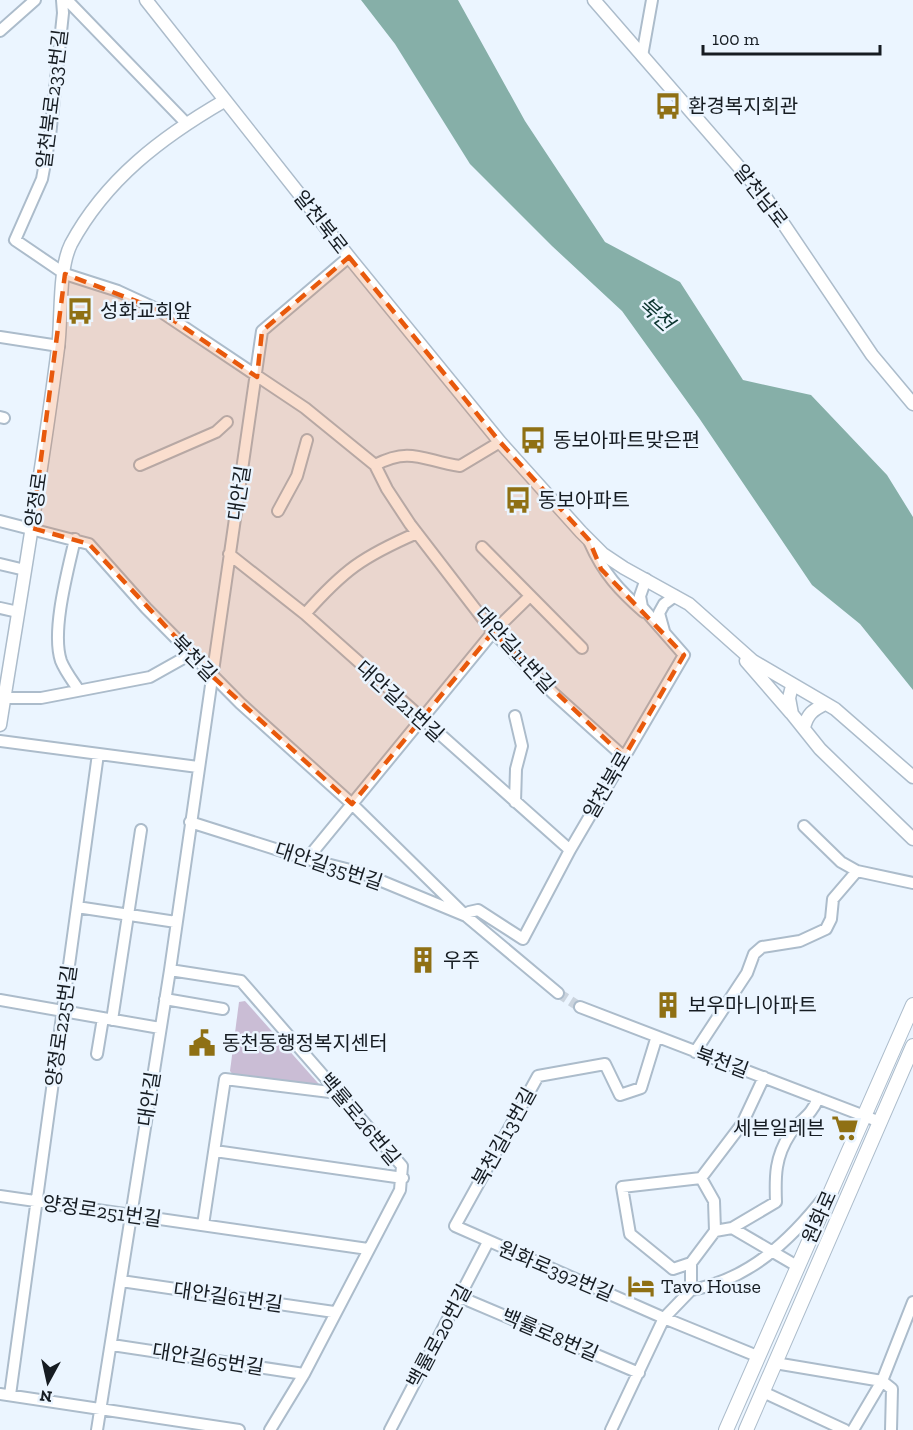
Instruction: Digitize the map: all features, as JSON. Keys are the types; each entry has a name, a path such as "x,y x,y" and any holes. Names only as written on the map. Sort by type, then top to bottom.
{"main road":[{"name":"원화로","path":"726,1430 913,1005"},
{"name":"원화로","path":"746,1430 913,1046"},
{"path":"757,1356 774,1363"}],"street":[{"path":"0,31 35,0"},
{"name":"알천북로233번길","path":"62,0 62,24 50,136 42,179 15,240 65,274"},
{"path":"67,0 186,123"},
{"name":"알천북로","path":"146,0 224,101 500,442 589,540 603,554 689,604 753,661 855,724 913,777"},
{"name":"알천남로","path":"594,0 766,198 872,355 913,405"},
{"path":"642,56 652,0"},
{"name":"양정로","path":"0,724 59,346 65,274 70,247 96,203 129,167 186,123 224,101"},
{"name":"대안길","path":"98,1430 170,970 189,822 262,331 349,257"},
{"path":"65,274 118,291 157,309 256,377"},
{"path":"0,337 59,346"},
{"name":"대안길11번길","path":"256,377 305,408 375,465 387,489 417,533 493,632 553,693 624,757"},
{"path":"140,465 216,432 227,422"},
{"path":"278,512 297,476 307,440"},
{"path":"375,465 392,456 408,455 460,466 500,442"},
{"name":"북천길","path":"0,521 89,544 212,676 351,804 466,916 558,993"},
{"path":"305,614 348,569 379,549 417,533"},
{"path":"75,539 61,607 60,659 78,689"},
{"name":"알천북로","path":"466,916 478,910 523,939 570,850 684,655 647,614 622,593 601,569 589,540"},
{"path":"482,547 582,648"},
{"name":"대안길21번길","path":"229,554 305,614 420,719 570,850"},
{"path":"0,564 25,570"},
{"path":"646,579 640,596 642,607 647,614"},
{"path":"307,859 493,632 530,596"},
{"path":"665,634 659,613 664,604 675,596"},
{"path":"0,608 18,612"},
{"path":"732,643 762,682 828,757 913,839"},
{"path":"4,698 41,698 78,689 150,677 191,654"},
{"path":"792,686 789,698 792,714"},
{"path":"804,728 806,717 825,704"},
{"path":"514,802 516,770 522,746 515,716"},
{"path":"0,741 198,767"},
{"name":"양정로225번길","path":"5,1395 37,1201 98,754"},
{"name":"대안길35번길","path":"189,822 307,859 362,873 466,916"},
{"path":"804,825 841,862 857,871 913,883"},
{"path":"97,1054 107,1019 128,915 141,830"},
{"path":"695,1052 747,973 754,954 762,947 800,941 826,929 831,919 833,899 857,871"},
{"path":"77,907 176,922"},
{"name":"백률로26번길","path":"170,970 241,981 402,1166 403,1178 399,1190 304,1374 270,1430"},
{"path":"165,999 223,1008"},
{"path":"0,1000 160,1028"},
{"name":"북천길","path":"580,1007 656,1039 764,1077 880,1122"},
{"name":"북천길13번길","path":"454,1226 538,1076 605,1064 620,1095 641,1088 656,1039"},
{"path":"701,1178 714,1201 715,1231 691,1263 673,1269 630,1234 622,1187 701,1178 742,1124 764,1077"},
{"path":"203,1225 225,1079 338,1093"},
{"path":"715,1231 732,1228 776,1202 775,1169 790,1133 813,1112 818,1098"},
{"name":"백률로26번길","path":"215,1151 403,1178"},
{"path":"611,1430 664,1318 691,1290 716,1286 774,1252 804,1223 833,1186"},
{"name":"양정로251번길","path":"0,1196 368,1249"},
{"name":"원화로392번길","path":"454,1226 757,1356"},
{"path":"732,1228 797,1266"},
{"name":"백률로20번길","path":"390,1430 488,1242"},
{"path":"691,1263 691,1290"},
{"name":"대안길61번길","path":"121,1281 334,1312"},
{"name":"백률로8번길","path":"460,1297 639,1373"},
{"path":"853,1430 882,1381 913,1302"},
{"name":"대안길65번길","path":"112,1345 304,1374"},
{"path":"774,1363 882,1381 892,1389 891,1430"},
{"path":"763,1392 845,1430"},
{"path":"5,1395 239,1430"}],"highlighted area":[{"path":"349,257 500,442 589,540 601,569 684,655 624,757 493,632 352,804 212,676 89,544 32,528 65,274 157,309 257,377 262,331"}],"shaded area":[{"path":"245,1001 326,1092 234,1076 230,1071 239,1002"}],"water":[{"name":"북천","path":"361,0 458,0 525,121 605,242 680,282 743,380 811,395 887,475 913,517 913,690 860,624 812,585 699,418 622,311 552,246 470,164 395,44"}],"tunnel":[{"path":"558,993 580,1007"}],"place":[{"name":"환경복지회관","path":"668,106"},
{"name":"성화교회앞","path":"80,311"},
{"name":"동보아파트맞은편","path":"533,440"},
{"name":"동보아파트","path":"518,500"},
{"name":"우주","path":"423,960"},
{"name":"보우마니아파트","path":"668,1005"},
{"name":"동천동행정복지센터","path":"202,1043"},
{"name":"세븐일레븐","path":"845,1128"},
{"name":"Tavo House","path":"641,1286"}]}
